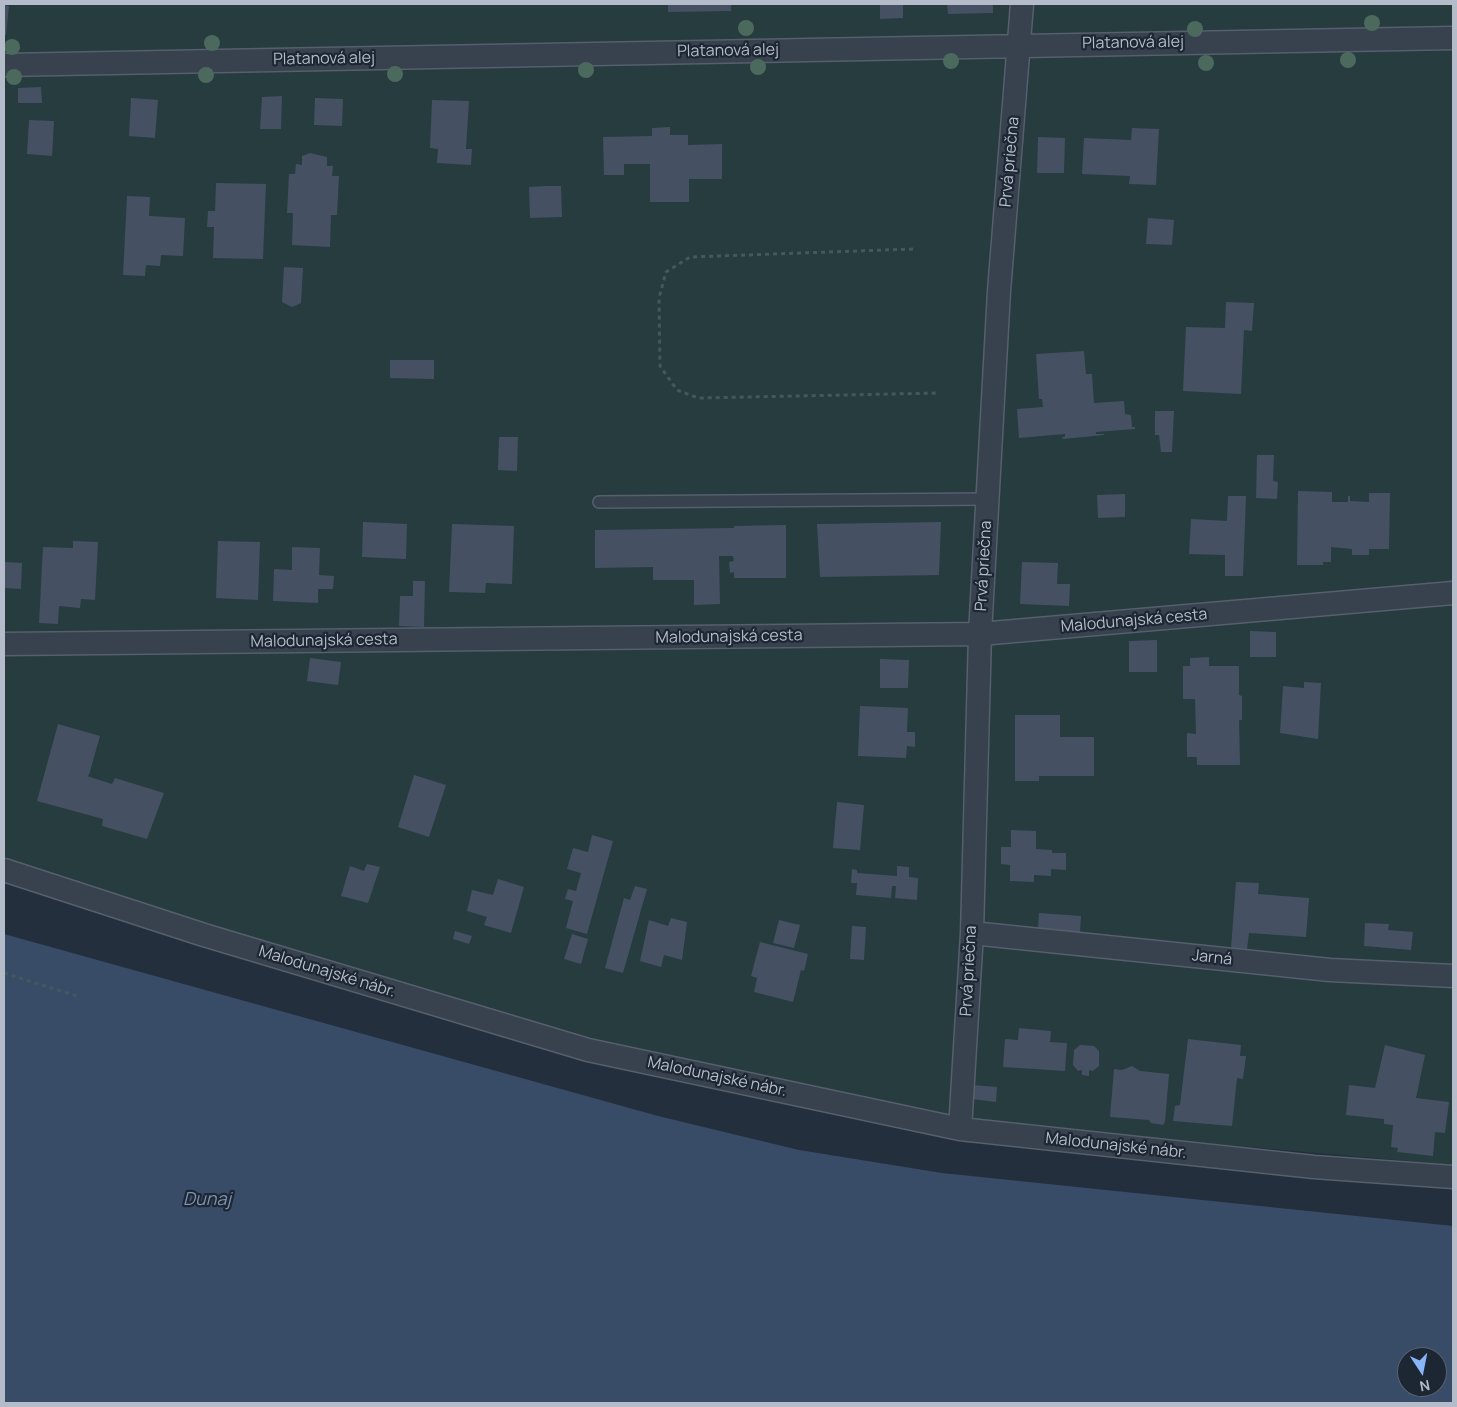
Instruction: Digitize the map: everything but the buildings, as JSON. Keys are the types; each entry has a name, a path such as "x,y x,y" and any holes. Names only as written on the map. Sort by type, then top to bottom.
{"street":[{"name":"Prvá priečna","path":"960,1129 972,933 980,634 987,499 999,291 1022,4"},
{"name":"Platanová alej","path":"4,65 1453,38"},
{"name":"Malodunajská cesta","path":"4,644 980,634 1453,593"},
{"name":"Malodunajské nábr.","path":"4,870 204,935 588,1050 960,1129 1314,1167 1453,1178"},
{"name":"Jarná","path":"972,933 1330,970 1453,976"}],"lane":[{"path":"599,502 987,499"}],"path":[{"path":"913,249 690,257 666,272 659,298 660,366 677,390 698,398 939,393"},
{"path":"4,973 80,997"}],"green space":[{"path":"4,4 1453,4 1453,1165 1079,1132 959,1118 667,1060 207,927 4,859"}],"water":[{"name":"Dunaj","path":"4,934 658,1116 799,1150 942,1173 1453,1226 1453,1403 4,1403"}]}
